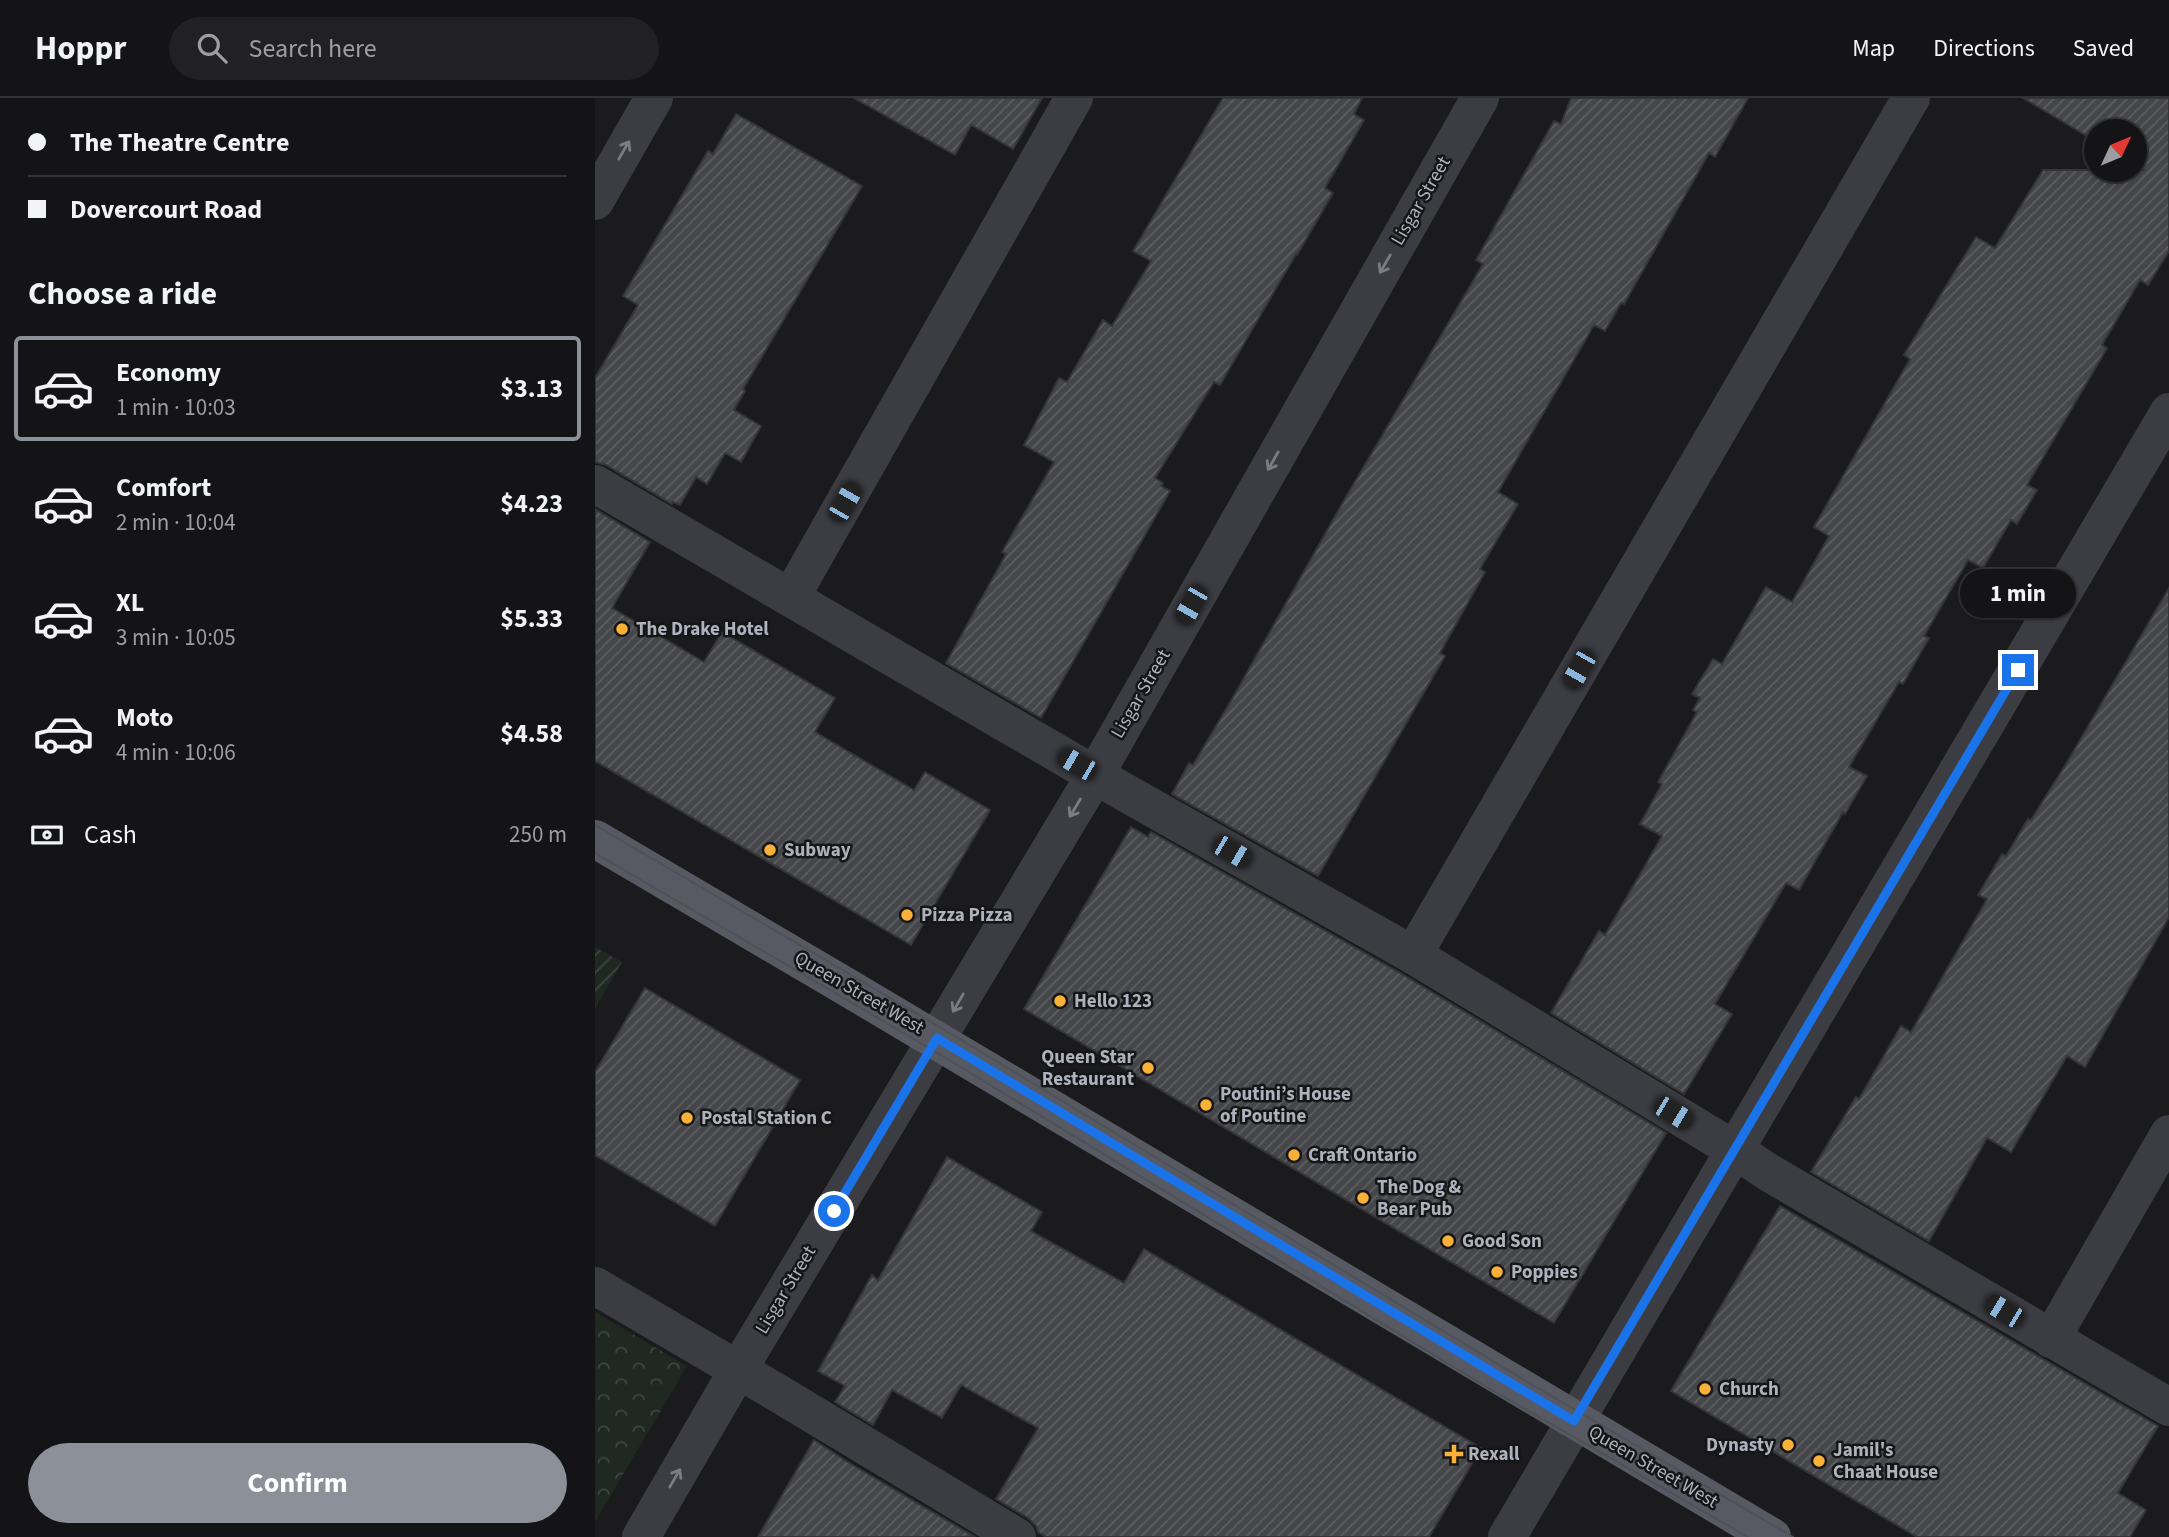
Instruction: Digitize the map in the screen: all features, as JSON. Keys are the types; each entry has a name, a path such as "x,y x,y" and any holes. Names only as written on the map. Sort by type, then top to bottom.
{"main road":[{"name":"Queen Street West","path":"595,839 937,1038 1772,1537"}],"street":[{"path":"595,201 654,98"},
{"path":"791,597 1074,98"},
{"name":"Lisgar Street","path":"641,1537 738,1370 1095,775 1480,98"},
{"path":"1413,955 1911,98"},
{"path":"1507,1537 2169,412"},
{"path":"595,484 1095,775 1413,955 1768,1172 2169,1407"},
{"path":"2051,1339 2169,1134"},
{"path":"595,1286 1017,1537"}],"green space":[{"path":"595,947 622,962 595,1008"},
{"path":"595,1312 687,1366 595,1522"}],"building":[{"path":"854,98 1042,98 1013,149 971,125 955,155"},
{"path":"1223,98 1362,98 1354,114 1364,120 1325,188 1333,193 1297,255 1220,385 1214,382 1155,478 1163,483 1161,486 1170,491 1041,718 946,663 1006,554 1002,552 1054,462 1024,445 1059,378 1067,382 1103,320 1112,326 1151,261 1133,251"},
{"path":"1571,98 1748,98 1715,157 1709,153 1624,304 1621,303 1605,331 1594,325 1498,492 1518,504 1480,569 1485,572 1440,653 1445,656 1318,876 1172,794 1189,763 1193,765 1232,699 1343,502 1483,264 1476,260 1554,121 1561,124"},
{"path":"2023,98 2169,98 2169,251 2148,285 2140,280 2102,345 2107,348 2027,485 2037,490 2017,524 2011,520 1983,568 1968,560 1924,636 1929,638 1903,684 1899,682 1849,767 1867,776 1845,814 1843,812 1799,890 1786,883 1715,1004 1732,1014 1684,1094 1551,1013 1599,931 1605,935 1662,836 1640,824 1662,784 1658,782 1697,712 1693,710 1700,698 1692,694 1713,659 1722,664 1766,587 1792,602 1829,536 1814,527 1910,359 1904,355 1976,237 1995,248 2043,170 2084,170 2084,182 2147,182 2147,119 2084,119 2084,134"},
{"path":"736,114 862,186 743,389 745,391 734,410 761,426 741,462 725,453 707,484 696,477 680,505 673,502 672,504 606,465 595,462 595,378 638,305 623,296 708,151 713,154"},
{"path":"595,509 650,542 612,608 704,662 722,632 835,698 815,732 914,790 925,772 990,810 911,945 595,761"},
{"path":"2169,588 2169,917 2085,1067 2067,1056 2011,1152 1987,1138 1929,1241 1811,1172 1856,1097 1859,1099 1901,1026 1911,1032 1987,899 1978,895 2002,854 2006,856 2066,764"},
{"path":"1131,827 1148,837 1151,832 1402,974 1666,1133 1554,1323 1024,1009"},
{"name":"Postal Station C","path":"645,988 800,1080 715,1226 595,1155 595,1072"},
{"path":"947,1157 1042,1212 1031,1231 1124,1283 1144,1249 1481,1448 1429,1537 1046,1537 1038,1532 1028,1518 996,1499 1038,1428 961,1385 942,1418 892,1390 873,1425 835,1402 845,1386 818,1371 872,1275 878,1280"},
{"path":"1780,1206 2158,1426 2118,1493 2146,1510 2130,1537 1917,1537 1671,1391"},
{"path":"814,1440 851,1464 975,1537 758,1537"}],"tram line":[{"path":"595,825 943,1029 1531,1384 1793,1537"},
{"path":"595,853 931,1049 1485,1386 1748,1537"}],"place":[{"name":"The Drake Hotel","path":"622,629"},
{"name":"Subway","path":"770,850"},
{"name":"Pizza Pizza","path":"907,915"},
{"name":"Hello 123","path":"1060,1001"},
{"name":"Queen Star Restaurant","path":"1148,1068"},
{"name":"Poutini’s House of Poutine","path":"1206,1105"},
{"name":"Postal Station C","path":"687,1118"},
{"name":"Craft Ontario","path":"1294,1155"},
{"name":"The Dog & Bear Pub","path":"1363,1198"},
{"name":"Good Son","path":"1448,1241"},
{"name":"Poppies","path":"1497,1272"},
{"name":"Church","path":"1705,1389"},
{"name":"Dynasty","path":"1788,1445"},
{"name":"Rexall","path":"1454,1454"},
{"name":"Jamil's Chaat House","path":"1819,1461"}],"route":[{"path":"834,1211 937,1038 1574,1421 2018,670"}]}
